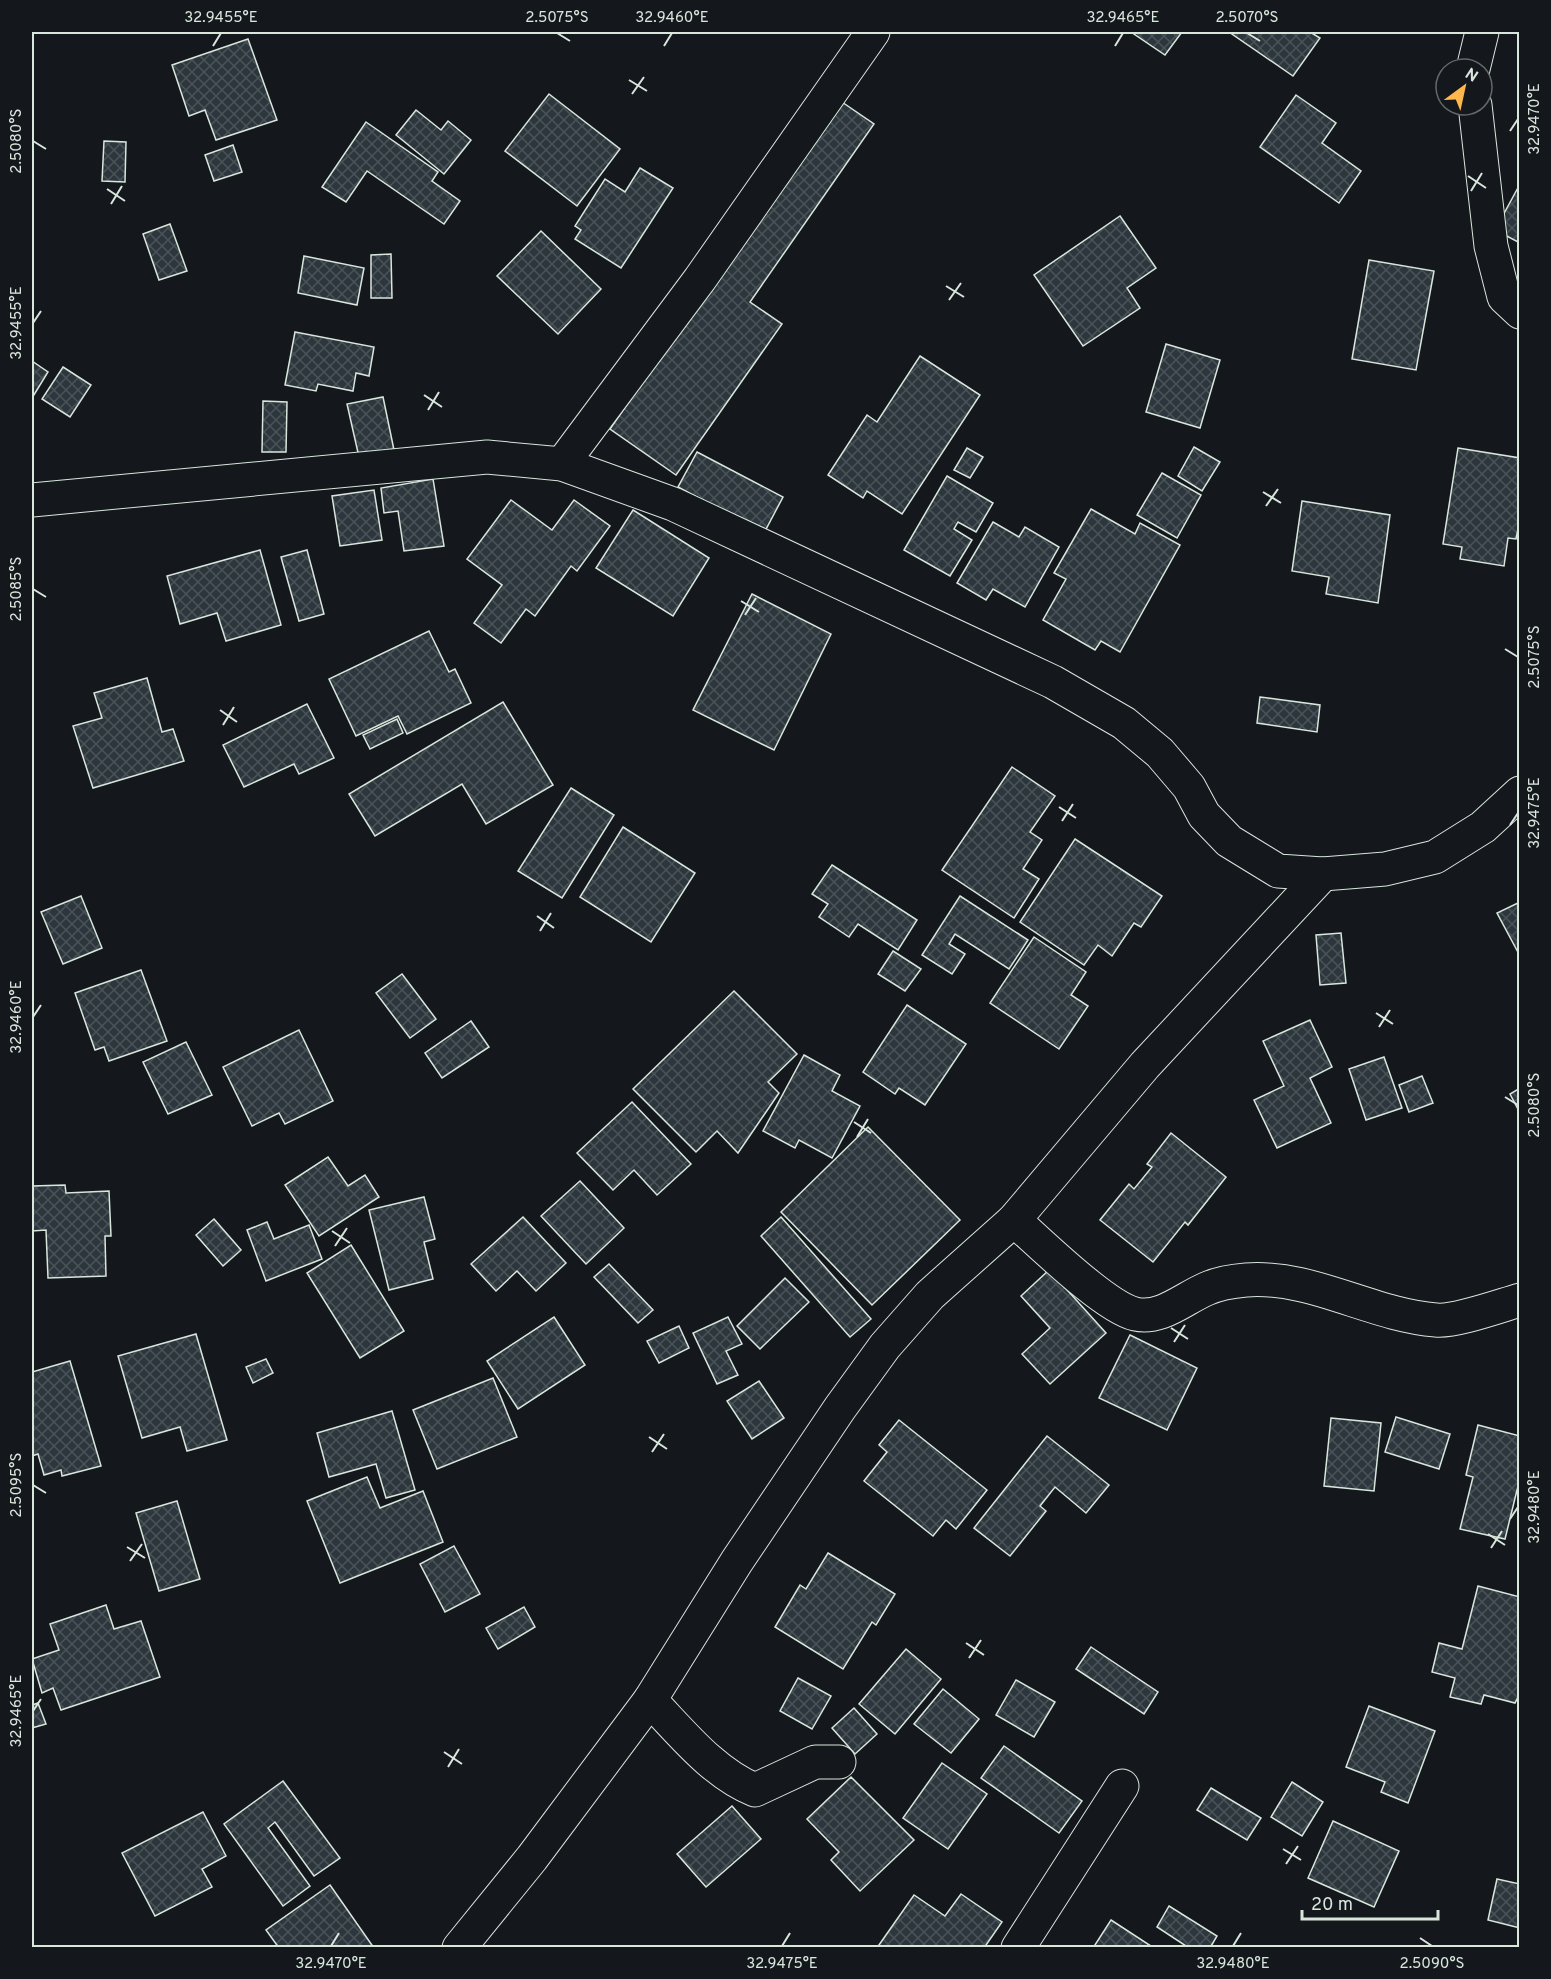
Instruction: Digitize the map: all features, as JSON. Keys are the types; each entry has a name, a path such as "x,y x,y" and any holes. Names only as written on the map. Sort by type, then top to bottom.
{"street":[{"path":"562,464 700,279 873,32"},
{"path":"1476,57 1482,32"},
{"path":"1476,117 1491,246 1504,297 1520,312"},
{"path":"32,500 487,457 562,464 673,504 1053,682 1124,723 1160,753 1189,787 1204,815 1229,841 1278,871 1323,874 1385,869 1435,857 1483,827 1520,793"},
{"path":"459,1947 531,1858 650,1700 737,1561 840,1408 885,1346 930,1295 1014,1220 1145,1065 1323,874"},
{"path":"1014,1220 1064,1265 1099,1292 1133,1313 1153,1316 1209,1288 1245,1280 1281,1280 1388,1313 1439,1321 1520,1300"},
{"path":"650,1700 698,1750 740,1784 755,1790 815,1762 840,1762"},
{"path":"1018,1947 1122,1786"}],"building":[{"path":"1131,32 1182,32 1165,55"},
{"path":"1229,32 1310,32 1320,38 1293,76"},
{"path":"248,39 277,120 216,140 205,110 189,116 172,65"},
{"path":"549,94 620,149 577,206 505,151"},
{"path":"1296,95 1336,123 1322,143 1361,171 1339,203 1260,147"},
{"path":"839,100 874,124 750,302 782,324 676,475 610,429"},
{"path":"416,110 441,130 448,121 471,140 444,174 396,135"},
{"path":"366,122 438,172 432,181 460,201 444,224 367,171 346,202 322,187"},
{"path":"104,141 126,142 125,182 102,181"},
{"path":"233,145 242,172 214,181 205,155"},
{"path":"640,168 673,188 621,268 575,239 581,230 575,226 605,179 625,192"},
{"path":"1520,184 1520,243 1495,230"},
{"path":"1120,216 1156,268 1127,288 1140,308 1083,346 1034,275"},
{"path":"170,224 187,271 159,280 143,234"},
{"path":"541,231 601,289 558,334 497,276"},
{"path":"391,254 392,298 371,298 371,255"},
{"path":"304,256 364,268 357,305 298,293"},
{"path":"1369,260 1434,271 1416,370 1352,359"},
{"path":"295,332 374,347 369,376 356,373 353,391 318,384 316,391 285,385"},
{"path":"1166,344 1220,360 1200,428 1146,412"},
{"path":"920,356 980,395 902,514 867,491 863,498 828,475 867,415 877,422"},
{"path":"32,361 48,372 32,398"},
{"path":"63,367 91,385 70,417 42,399"},
{"path":"383,397 394,450 359,457 347,404"},
{"path":"263,401 287,402 286,452 262,452"},
{"path":"1194,447 1220,462 1202,491 1178,476"},
{"path":"967,448 983,457 970,478 954,470"},
{"path":"1458,448 1520,458 1520,519 1516,539 1508,538 1504,566 1460,559 1462,547 1443,544"},
{"path":"697,452 783,497 764,533 678,487"},
{"path":"1162,473 1201,495 1177,538 1137,515"},
{"path":"947,476 993,503 976,532 958,522 954,529 972,540 950,576 904,550"},
{"path":"433,479 444,546 404,551 398,511 384,513 381,488"},
{"path":"374,490 382,540 340,546 332,496"},
{"path":"511,500 552,530 574,500 610,526 577,571 571,566 535,616 526,609 501,643 474,623 502,585 467,559"},
{"path":"1302,501 1390,515 1378,603 1326,594 1329,577 1292,571"},
{"path":"1091,509 1135,534 1140,523 1180,545 1120,652 1101,641 1095,650 1043,620 1066,579 1054,573"},
{"path":"633,510 709,558 673,616 596,568"},
{"path":"993,522 1019,537 1025,527 1059,547 1025,607 993,589 986,600 957,583"},
{"path":"260,550 281,625 226,641 217,613 180,624 167,576"},
{"path":"307,550 324,614 299,621 281,557"},
{"path":"752,594 831,634 774,750 693,710"},
{"path":"429,631 449,672 455,669 471,703 407,734 398,716 356,736 329,679"},
{"path":"147,678 162,732 173,729 184,761 93,788 73,726 102,718 94,693"},
{"path":"1260,697 1320,705 1317,732 1257,723"},
{"path":"503,702 553,785 486,824 462,784 375,836 349,794"},
{"path":"307,704 334,758 299,774 294,764 244,787 223,745"},
{"path":"397,719 403,733 370,749 363,735"},
{"path":"1012,767 1055,796 1030,832 1042,840 1023,869 1039,879 1014,918 942,870"},
{"path":"571,788 614,815 562,898 518,871"},
{"path":"623,827 695,873 651,942 580,897"},
{"path":"1075,839 1162,896 1141,927 1134,923 1112,956 1098,945 1084,965 1020,922"},
{"path":"832,865 917,920 898,950 858,924 849,937 819,917 828,904 812,894"},
{"path":"81,896 102,948 63,964 41,912"},
{"path":"960,896 1028,940 1009,969 955,934 949,944 965,954 952,974 922,955"},
{"path":"1520,902 1520,956 1497,913"},
{"path":"1341,933 1346,983 1320,985 1316,935"},
{"path":"1034,937 1086,972 1071,995 1088,1006 1059,1049 990,1003"},
{"path":"893,951 921,969 905,991 878,974"},
{"path":"141,970 167,1041 109,1061 104,1047 95,1050 75,993"},
{"path":"402,974 436,1019 410,1038 376,993"},
{"path":"734,991 797,1054 768,1082 779,1093 738,1153 717,1131 696,1152 633,1089"},
{"path":"907,1005 966,1044 925,1105 899,1088 895,1094 863,1072"},
{"path":"1310,1020 1332,1067 1310,1078 1331,1123 1277,1148 1254,1100 1284,1086 1263,1041"},
{"path":"471,1021 489,1047 442,1078 425,1053"},
{"path":"299,1030 333,1101 285,1124 279,1113 252,1126 223,1067"},
{"path":"186,1042 212,1095 168,1114 143,1062"},
{"path":"804,1055 840,1075 832,1091 860,1106 832,1158 799,1140 795,1148 763,1131"},
{"path":"1384,1057 1402,1108 1366,1120 1349,1069"},
{"path":"1422,1076 1433,1103 1409,1112 1399,1085"},
{"path":"1520,1088 1520,1111 1519,1111 1510,1094"},
{"path":"632,1102 691,1164 657,1195 634,1170 613,1190 577,1153"},
{"path":"868,1127 960,1220 872,1305 781,1212"},
{"path":"1171,1133 1226,1177 1188,1225 1185,1222 1153,1262 1100,1220 1129,1184 1134,1189 1152,1167 1147,1164"},
{"path":"328,1157 348,1186 365,1175 379,1197 319,1236 285,1185"},
{"path":"580,1181 624,1228 586,1264 541,1216"},
{"path":"65,1185 66,1193 109,1191 111,1236 105,1236 106,1276 48,1278 46,1230 32,1231 32,1186"},
{"path":"424,1197 435,1239 424,1242 433,1279 389,1290 369,1210"},
{"path":"523,1217 566,1263 536,1291 517,1271 496,1291 471,1264"},
{"path":"781,1217 871,1319 850,1337 761,1236"},
{"path":"214,1219 241,1250 223,1266 196,1235"},
{"path":"267,1222 274,1239 309,1225 322,1259 266,1281 247,1230"},
{"path":"351,1245 404,1331 360,1358 307,1273"},
{"path":"609,1264 653,1310 638,1323 594,1277"},
{"path":"1049,1270 1106,1333 1050,1384 1022,1354 1050,1328 1021,1296"},
{"path":"785,1278 809,1302 760,1349 737,1326"},
{"path":"554,1317 585,1365 518,1409 487,1361"},
{"path":"728,1317 742,1344 726,1351 738,1375 717,1384 693,1333"},
{"path":"679,1326 689,1348 659,1363 647,1341"},
{"path":"196,1334 227,1440 187,1451 180,1427 142,1438 118,1356"},
{"path":"1130,1335 1197,1368 1167,1430 1099,1398"},
{"path":"266,1359 273,1373 253,1383 246,1367"},
{"path":"70,1361 101,1466 62,1476 61,1470 44,1475 38,1454 32,1456 32,1372"},
{"path":"493,1378 517,1437 437,1469 413,1410"},
{"path":"759,1381 784,1418 752,1439 727,1401"},
{"path":"392,1411 415,1490 386,1498 376,1464 329,1477 317,1433"},
{"path":"1396,1417 1450,1434 1439,1469 1385,1452"},
{"path":"1331,1418 1381,1423 1374,1491 1324,1486"},
{"path":"899,1420 987,1490 956,1529 946,1520 933,1536 864,1481 887,1452 879,1445"},
{"path":"1478,1425 1520,1436 1520,1478 1505,1539 1460,1529 1473,1477 1466,1475"},
{"path":"1047,1436 1109,1485 1086,1513 1055,1487 1040,1506 1046,1511 1010,1556 974,1528"},
{"path":"367,1477 380,1508 423,1491 443,1542 340,1583 307,1501"},
{"path":"177,1501 200,1579 159,1591 136,1513"},
{"path":"454,1546 480,1594 445,1612 420,1564"},
{"path":"828,1553 895,1594 876,1625 872,1622 843,1669 775,1627 800,1585 806,1589"},
{"path":"1478,1586 1520,1597 1520,1693 1515,1703 1484,1695 1481,1704 1450,1697 1455,1678 1432,1672 1439,1643 1462,1649"},
{"path":"106,1605 114,1629 141,1621 160,1677 61,1710 53,1688 42,1693 32,1659 59,1650 50,1624"},
{"path":"524,1607 535,1627 498,1649 486,1628"},
{"path":"1091,1647 1158,1692 1144,1714 1076,1669"},
{"path":"906,1649 941,1679 895,1734 859,1704"},
{"path":"798,1678 831,1696 812,1729 780,1711"},
{"path":"1016,1680 1055,1702 1034,1737 996,1715"},
{"path":"943,1689 979,1719 951,1753 914,1724"},
{"path":"38,1703 46,1724 32,1728 32,1705"},
{"path":"1369,1706 1435,1731 1408,1803 1381,1792 1385,1782 1346,1767"},
{"path":"854,1708 877,1734 855,1754 832,1728"},
{"path":"1004,1746 1082,1801 1059,1833 981,1778"},
{"path":"942,1763 987,1794 948,1849 903,1818"},
{"path":"851,1777 914,1840 860,1891 831,1860 839,1852 807,1819"},
{"path":"283,1781 340,1858 314,1876 275,1822 268,1828 310,1886 283,1906 224,1824"},
{"path":"1292,1782 1323,1802 1302,1836 1271,1817"},
{"path":"1211,1788 1261,1818 1247,1840 1197,1810"},
{"path":"732,1806 761,1839 706,1887 677,1854"},
{"path":"203,1812 226,1856 202,1869 212,1887 155,1916 122,1853"},
{"path":"1333,1821 1399,1851 1374,1907 1308,1878"},
{"path":"1497,1879 1520,1884 1520,1928 1488,1920"},
{"path":"330,1885 374,1948 279,1948 266,1930"},
{"path":"961,1894 1002,1922 984,1948 882,1948 879,1945 914,1895 945,1916"},
{"path":"1169,1906 1217,1936 1210,1948 1189,1948 1157,1927"},
{"path":"1111,1920 1154,1948 1093,1948"}]}
